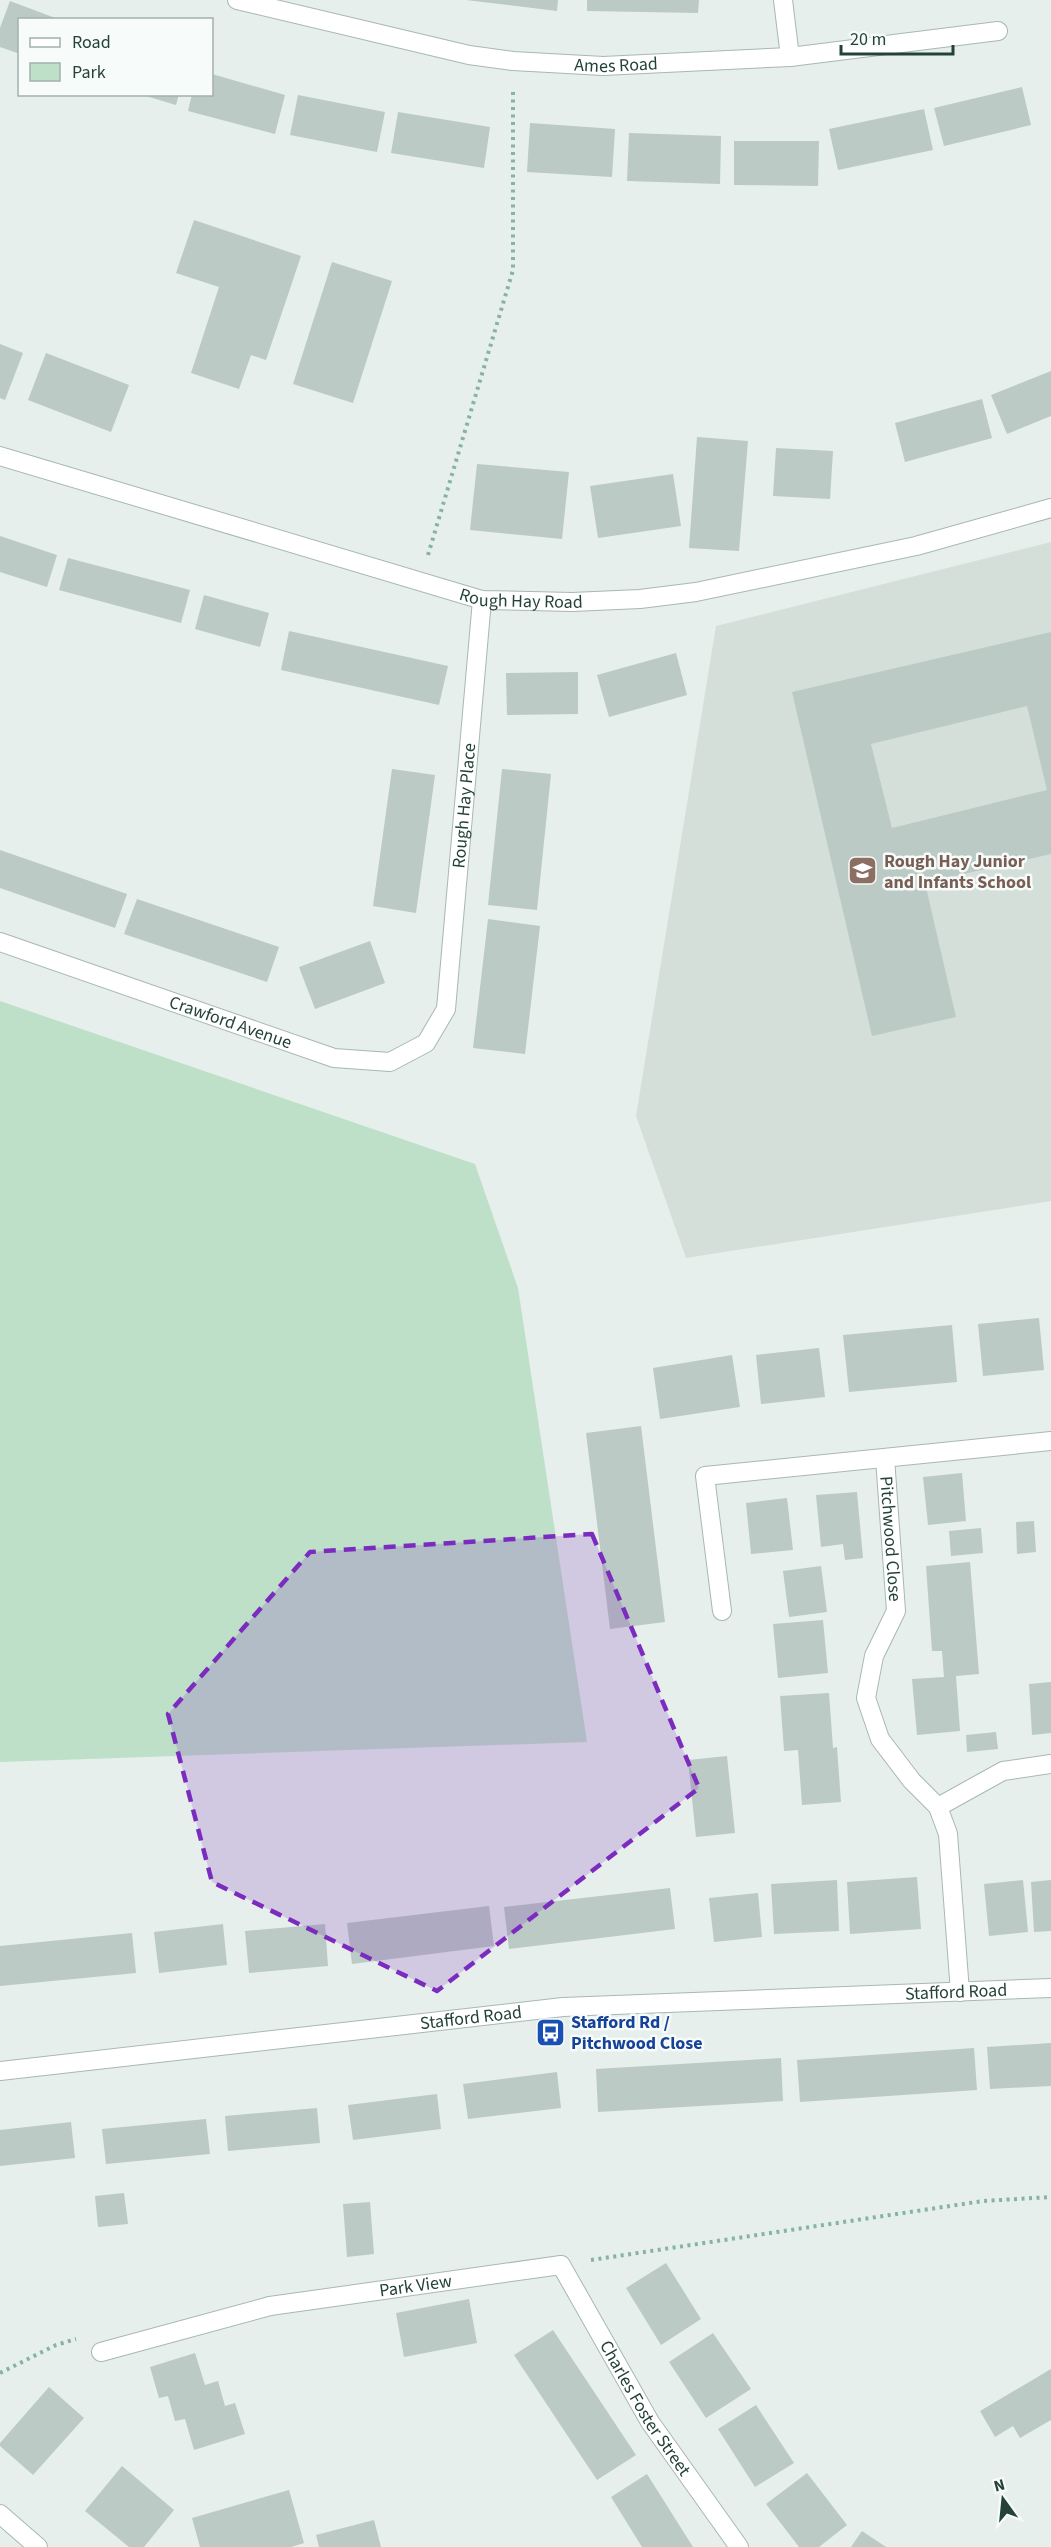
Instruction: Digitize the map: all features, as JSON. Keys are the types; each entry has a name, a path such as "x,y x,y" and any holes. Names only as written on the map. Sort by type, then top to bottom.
{"street":[{"name":"Ames Road","path":"237,0 469,55 513,61 603,66 790,57 998,31"},
{"path":"783,0 790,57"},
{"name":"Rough Hay Road","path":"0,456 482,600 572,602 640,599 696,592 916,546 1051,508"},
{"name":"Rough Hay Place","path":"446,1009 482,600"},
{"name":"Crawford Avenue","path":"0,942 334,1058 390,1062 426,1043 446,1009"},
{"name":"Pitchwood Close","path":"722,1611 705,1476 1051,1442"},
{"name":"Pitchwood Close","path":"885,1458 896,1611 874,1656 866,1698 880,1739 912,1781 938,1807 948,1834 960,1992"},
{"path":"938,1807 1003,1771 1051,1764"},
{"name":"Stafford Road","path":"0,2071 563,2007 1051,1988"},
{"name":"Park View","path":"101,2352 270,2306 561,2265"},
{"name":"Charles Foster Street","path":"561,2265 650,2422 739,2547"},
{"path":"0,2514 38,2547"}],"path":[{"path":"420,582 513,270 513,61"},
{"path":"561,2265 983,2202 1051,2197"}],"highlighted area":[{"path":"592,1534 699,1788 437,1991 212,1882 168,1714 310,1552"}],"shaded area":[{"name":"Rough Hay Junior and Infants School","path":"1051,542 1051,1201 686,1258 636,1116 716,626"}],"green space":[{"path":"0,1001 475,1164 518,1288 587,1742 0,1762"}],"building":[{"path":"466,0 558,0 557,11"},
{"path":"587,0 699,0 698,13 587,11"},
{"path":"10,1 55,18 18,18 18,53 0,47 0,28"},
{"path":"213,74 285,95 275,134 188,111 192,96 213,96"},
{"path":"1022,87 1031,125 944,146 934,108"},
{"path":"298,95 385,112 377,152 290,135"},
{"path":"146,96 178,96 176,105"},
{"path":"924,109 933,150 838,170 829,129"},
{"path":"398,112 490,127 484,168 391,153"},
{"path":"530,123 615,129 612,177 527,172"},
{"path":"629,133 721,136 720,184 627,181"},
{"path":"734,141 819,141 818,186 734,185"},
{"path":"194,220 301,256 266,360 251,355 239,389 191,373 219,287 176,273"},
{"path":"332,262 392,281 353,403 293,384"},
{"path":"0,344 23,353 5,400 0,398"},
{"path":"46,353 129,385 111,432 28,400"},
{"path":"1051,371 1051,416 1007,434 991,395"},
{"path":"982,399 992,438 905,462 895,423"},
{"path":"697,437 748,441 739,551 689,548"},
{"path":"776,448 833,451 830,499 773,496"},
{"path":"477,464 569,472 562,539 470,530"},
{"path":"673,474 681,526 598,538 590,486"},
{"path":"0,536 57,555 47,587 0,572"},
{"path":"68,558 190,590 181,623 59,590"},
{"path":"204,595 269,613 260,647 195,629"},
{"path":"289,631 448,666 439,705 281,670"},
{"path":"1051,632 1051,854 925,883 956,1017 872,1036 792,692","holes":["1027,706 1047,790 892,828 871,744"]},
{"path":"676,653 687,695 609,717 597,675"},
{"path":"578,672 578,714 507,715 506,673"},
{"path":"392,769 435,775 416,913 373,906"},
{"path":"502,769 551,774 537,910 488,905"},
{"path":"0,850 127,894 115,928 0,888"},
{"path":"137,899 279,947 267,982 124,934"},
{"path":"488,919 540,926 525,1054 473,1048"},
{"path":"370,941 385,983 315,1009 299,967"},
{"path":"1039,1318 1044,1370 983,1376 978,1324"},
{"path":"952,1325 957,1382 849,1392 843,1335"},
{"path":"819,1348 825,1397 761,1404 756,1355"},
{"path":"732,1355 740,1407 660,1419 653,1368"},
{"path":"641,1426 665,1622 610,1629 586,1433"},
{"path":"962,1473 966,1521 928,1525 923,1477"},
{"path":"857,1492 863,1558 845,1560 843,1544 821,1547 816,1495"},
{"path":"787,1498 793,1550 751,1554 746,1503"},
{"path":"1034,1521 1036,1552 1017,1554 1016,1522"},
{"path":"981,1528 983,1553 951,1556 949,1531"},
{"path":"970,1562 979,1674 956,1676 960,1731 917,1735 912,1679 944,1677 942,1651 932,1651 926,1566"},
{"path":"821,1566 827,1612 789,1617 783,1571"},
{"path":"823,1620 828,1673 778,1678 773,1624"},
{"path":"1051,1682 1051,1733 1032,1735 1029,1684"},
{"path":"829,1693 833,1748 837,1747 841,1802 802,1805 798,1750 784,1751 780,1696"},
{"path":"996,1732 998,1749 967,1752 966,1735"},
{"path":"727,1756 735,1833 696,1837 688,1760"},
{"path":"917,1877 921,1929 850,1934 847,1882"},
{"path":"837,1880 839,1931 774,1934 771,1884"},
{"path":"1023,1880 1028,1932 989,1936 984,1884"},
{"path":"1051,1880 1051,1931 1034,1932 1031,1882"},
{"path":"670,1888 675,1929 509,1949 504,1907"},
{"path":"758,1893 762,1937 714,1942 709,1898"},
{"path":"489,1906 494,1946 352,1964 347,1923"},
{"path":"223,1924 227,1965 159,1973 154,1932"},
{"path":"325,1924 328,1966 249,1973 245,1931"},
{"path":"132,1933 136,1973 0,1986 0,1946"},
{"path":"1051,2043 1051,2086 990,2089 987,2047"},
{"path":"974,2048 977,2090 800,2102 797,2060"},
{"path":"781,2058 783,2101 598,2112 596,2069"},
{"path":"557,2072 561,2108 468,2119 463,2084"},
{"path":"437,2094 441,2129 353,2140 348,2105"},
{"path":"317,2108 320,2143 228,2151 225,2116"},
{"path":"206,2119 210,2154 106,2164 102,2129"},
{"path":"71,2122 75,2158 0,2166 0,2130"},
{"path":"124,2193 128,2224 98,2227 95,2196"},
{"path":"370,2202 374,2254 347,2257 343,2204"},
{"path":"666,2263 701,2319 661,2345 626,2288"},
{"path":"469,2299 477,2343 404,2357 396,2313"},
{"path":"553,2330 636,2455 597,2480 514,2355"},
{"path":"713,2333 751,2389 706,2418 669,2362"},
{"path":"195,2353 205,2385 218,2381 225,2406 235,2403 245,2434 194,2450 185,2419 175,2421 168,2396 159,2398 150,2367"},
{"path":"1051,2369 1051,2420 1020,2438 1013,2426 995,2437 980,2411"},
{"path":"49,2387 84,2418 33,2475 0,2446 0,2443"},
{"path":"756,2405 794,2463 755,2487 718,2429"},
{"path":"122,2466 174,2510 144,2547 129,2547 85,2511"},
{"path":"807,2473 847,2525 819,2547 799,2547 766,2504"},
{"path":"647,2474 693,2547 642,2547 611,2497"},
{"path":"289,2490 304,2543 291,2547 200,2547 192,2518"},
{"path":"374,2520 381,2547 319,2547 316,2535"},
{"path":"862,2531 886,2547 851,2547"}],"place":[{"name":"Rough Hay Junior and Infants School","path":"863,871"},
{"name":"Stafford Rd / Pitchwood Close","path":"550,2032"}]}
